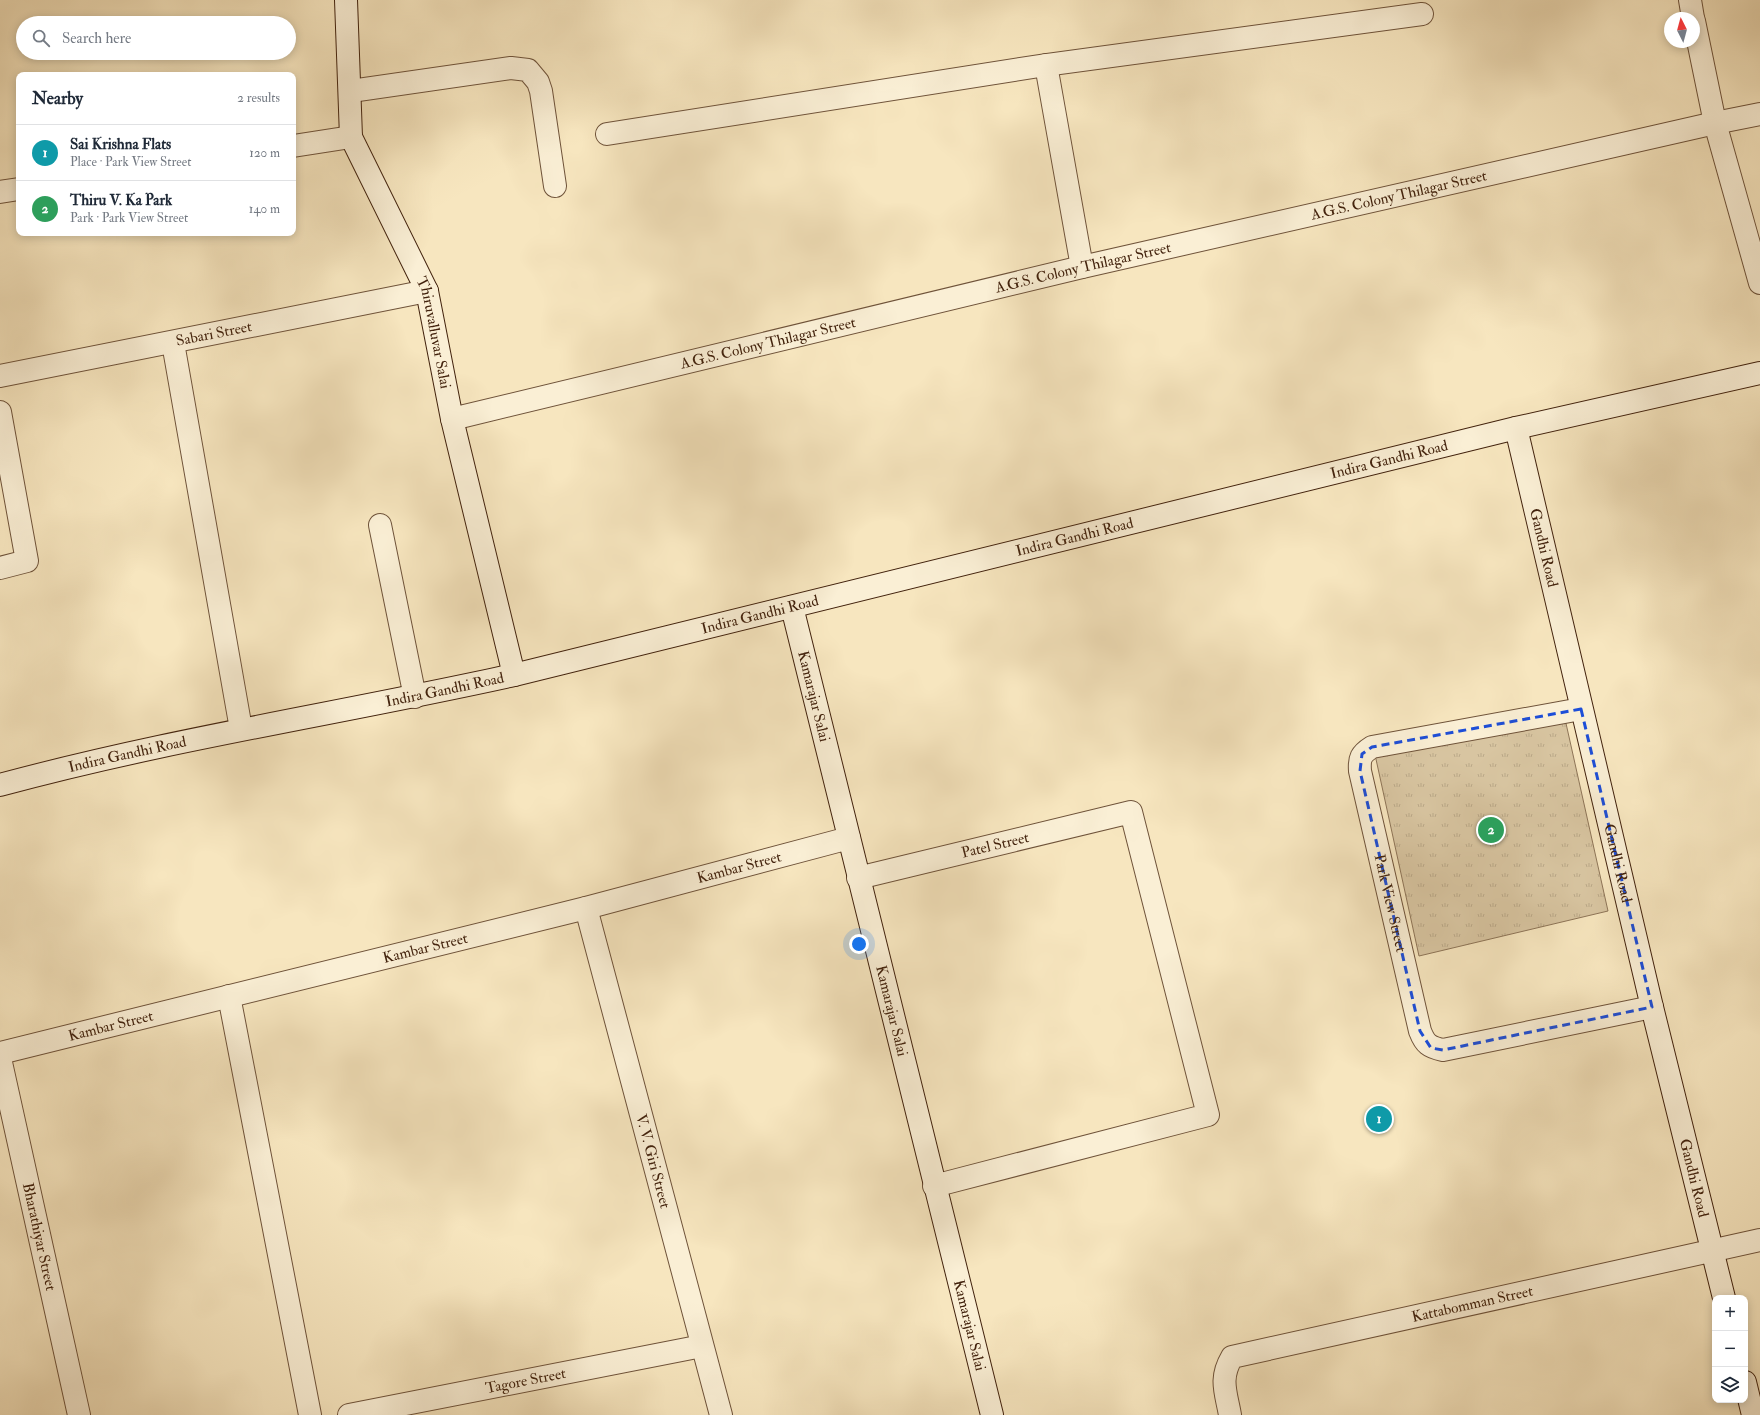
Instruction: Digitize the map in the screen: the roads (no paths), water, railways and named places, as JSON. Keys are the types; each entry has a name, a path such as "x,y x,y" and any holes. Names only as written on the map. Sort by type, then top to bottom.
{"street":[{"name":"Thiruvalluvar Salai","path":"346,0 351,91 351,137 427,292 452,419 514,675"},
{"path":"1690,0 1693,12"},
{"path":"607,134 1046,66 1422,14"},
{"path":"1700,48 1715,123 1760,282"},
{"path":"1046,66 1082,267"},
{"path":"351,91 511,68 528,70 534,76 540,90 555,186"},
{"name":"A.G.S. Colony Thilagar Street","path":"452,419 1082,267 1760,114"},
{"path":"296,146 351,137"},
{"path":"0,192 16,189"},
{"name":"Sabari Street","path":"0,376 427,292"},
{"path":"173,343 241,729"},
{"name":"Indira Gandhi Road","path":"0,785 76,764 241,729 415,697 514,675 1516,428 1760,374"},
{"path":"0,412 27,561 0,568"},
{"name":"Gandhi Road","path":"1516,428 1581,709 1723,1295"},
{"path":"380,525 415,697"},
{"name":"Kamarajar Salai","path":"792,607 934,1186 992,1415"},
{"name":"Park View Street","path":"1581,709 1372,747 1362,754 1360,770 1420,1032 1430,1048 1442,1050 1652,1006"},
{"name":"Patel Street","path":"858,878 1131,812 1208,1115 934,1186"},
{"name":"Kambar Street","path":"0,1053 586,908 849,838"},
{"name":"V. V. Giri Street","path":"586,908 721,1415"},
{"path":"229,996 310,1415"},
{"name":"Bharathiyar Street","path":"0,1058 79,1415"},
{"name":"Kattabomman Street","path":"1230,1415 1224,1383 1225,1368 1232,1357 1760,1240"},
{"name":"Tagore Street","path":"350,1415 702,1346"},
{"path":"1748,1394 1753,1415"}],"place":[{"name":"Thiru V. Ka Park","path":"1491,830"},
{"name":"Sai Krishna Flats","path":"1379,1119"}]}
